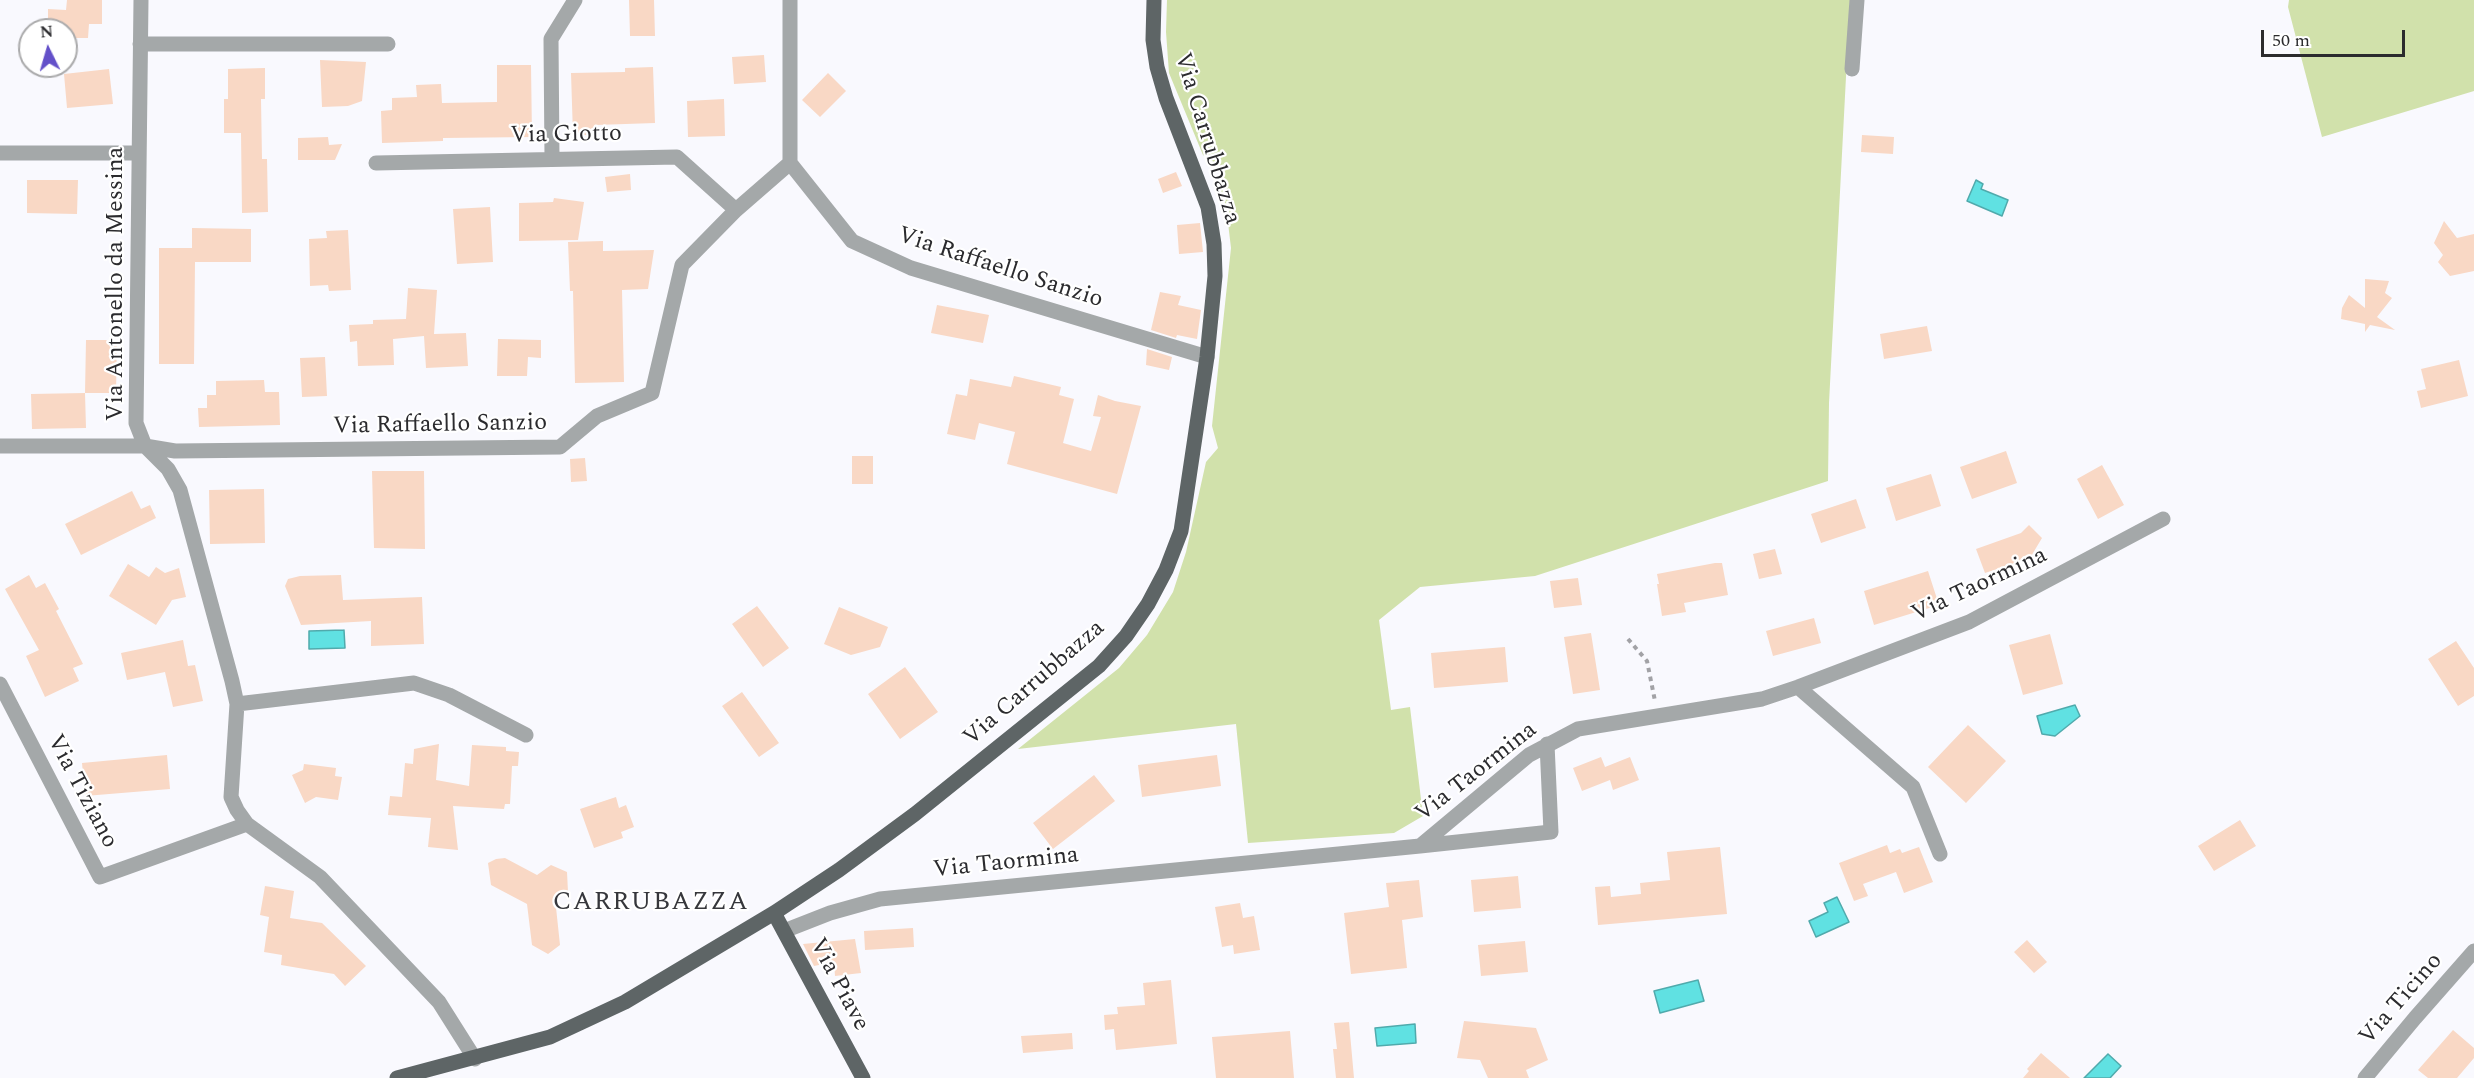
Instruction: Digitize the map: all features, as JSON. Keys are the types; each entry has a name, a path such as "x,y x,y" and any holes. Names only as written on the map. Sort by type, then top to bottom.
{"main road":[{"name":"Via Carrubbazza","path":"397,1078 475,1059 550,1037 625,1002 774,913 839,870 915,814 1099,666 1126,636 1148,604 1166,570 1182,531 1207,357 1215,276 1214,244 1208,207 1166,98 1158,67 1153,40 1154,0"},
{"name":"Via Piave","path":"774,913 863,1078"}],"street":[{"name":"Via Antonello da Messina","path":"141,0 136,423 145,446 168,470 180,490 237,704 231,797 247,824 320,877 439,1002 475,1059"},
{"path":"552,159 551,39 575,0"},
{"path":"790,0 790,163"},
{"path":"1852,69 1857,0"},
{"path":"140,44 388,44"},
{"path":"0,153 138,153"},
{"name":"Via Giotto","path":"376,163 677,157 736,210"},
{"name":"Via Raffaello Sanzio","path":"0,446 145,446 175,451 560,447 597,416 652,393 682,265 736,210 790,163 852,241 911,268 1207,357"},
{"name":"Via Taormina","path":"784,931 880,899 1420,846 1529,755 1578,729 1762,699 1798,687 1969,622 2163,519"},
{"path":"237,704 414,683 449,695 526,735"},
{"name":"Via Tiziano","path":"0,684 100,877 247,824"},
{"path":"1798,687 1913,787 1940,854"},
{"path":"1420,846 1551,832 1547,744"},
{"name":"Via Ticino","path":"2365,1078 2474,951"}],"path":[{"path":"1628,639 1647,661 1658,716"}],"green space":[{"path":"1167,0 1850,0 1829,403 1828,481 1535,576 1420,587 1379,620 1391,710 1410,707 1423,816 1394,833 1248,843 1236,724 1018,749 1119,668 1147,635 1173,592 1186,552 1206,462 1218,448 1212,426 1231,248 1226,206 1220,187 1225,169 1203,155 1169,73 1166,32"},
{"path":"2289,0 2474,0 2474,91 2322,137 2288,7"}],"water":[{"path":"1976,180 1983,184 1981,189 2008,200 2002,216 1967,201"},
{"path":"344,630 345,648 309,649 309,631"},
{"path":"2075,705 2080,716 2055,736 2042,734 2037,716"},
{"path":"1837,897 1849,922 1816,937 1809,921 1828,912 1824,903"},
{"path":"1698,980 1704,1001 1660,1013 1654,991"},
{"path":"1415,1024 1416,1043 1377,1046 1375,1028"},
{"path":"2108,1054 2121,1066 2110,1078 2084,1078"}],"building":[{"path":"67,0 102,0 102,24 89,24 88,38 78,38 78,18 48,18 48,9 66,10"},
{"path":"629,0 654,0 655,36 630,36"},
{"path":"764,55 766,82 734,84 732,57"},
{"path":"320,60 366,62 362,101 348,106 322,107"},
{"path":"497,65 531,65 532,137 443,138 443,141 382,143 381,111 392,110 392,98 417,97 416,85 441,84 442,103 497,102"},
{"path":"653,67 655,123 596,125 595,135 573,135 571,73 625,72 625,68"},
{"path":"265,68 265,99 261,99 262,159 267,159 268,212 242,213 241,133 224,133 224,99 228,99 228,69"},
{"path":"109,69 113,104 67,108 64,78 78,78 78,72"},
{"path":"828,73 846,91 820,117 802,100"},
{"path":"724,99 725,136 688,137 687,101"},
{"path":"1862,135 1894,137 1893,154 1861,152"},
{"path":"328,137 329,145 342,144 335,160 298,160 298,138"},
{"path":"1176,172 1182,186 1163,193 1158,179"},
{"path":"630,174 631,190 607,192 605,177"},
{"path":"27,180 78,180 77,214 27,213"},
{"path":"554,198 584,202 578,240 519,241 519,203 553,202"},
{"path":"490,207 493,262 457,264 453,209"},
{"path":"2444,221 2457,238 2474,234 2474,271 2450,276 2438,262 2443,255 2434,243"},
{"path":"1200,223 1203,252 1179,254 1177,225"},
{"path":"192,228 251,229 251,262 195,262 194,364 159,364 159,248 192,248"},
{"path":"348,230 351,290 329,291 328,285 310,286 309,239 327,238 326,231"},
{"path":"603,241 603,251 654,250 648,289 622,290 624,382 575,383 573,291 570,291 568,242"},
{"path":"2365,279 2389,281 2385,293 2392,298 2377,317 2395,330 2370,325 2365,332 2365,324 2341,319 2342,308 2349,295 2365,308"},
{"path":"408,288 437,290 434,334 466,333 468,366 426,368 424,336 393,339 394,365 358,366 357,341 350,342 349,325 373,324 373,320 406,319"},
{"path":"1160,292 1181,296 1178,305 1201,310 1197,339 1177,335 1176,338 1151,330"},
{"path":"937,305 989,315 983,343 931,333"},
{"path":"1927,326 1932,351 1884,359 1880,334"},
{"path":"498,339 541,340 541,358 528,357 527,376 497,376"},
{"path":"86,340 117,340 116,393 85,393"},
{"path":"1147,349 1172,357 1169,370 1146,365"},
{"path":"325,357 327,396 302,397 300,358"},
{"path":"2459,360 2468,396 2421,408 2417,391 2426,389 2421,369"},
{"path":"1014,376 1061,387 1059,395 1074,399 1063,443 1091,451 1101,417 1093,416 1098,395 1141,406 1117,494 1007,464 1015,432 979,423 975,440 947,434 956,394 967,396 970,379 1011,387"},
{"path":"264,380 265,392 279,392 280,425 199,427 198,408 207,408 207,395 216,395 216,381"},
{"path":"85,393 86,428 32,429 31,394"},
{"path":"2006,451 2017,483 1972,499 1960,467"},
{"path":"852,456 873,456 873,484 852,484"},
{"path":"585,458 587,481 571,482 570,459"},
{"path":"2102,465 2124,505 2098,519 2077,479"},
{"path":"372,471 424,471 425,549 374,548"},
{"path":"1931,474 1941,506 1896,521 1886,488"},
{"path":"264,489 265,543 210,544 209,490"},
{"path":"132,491 141,509 150,505 156,518 81,555 65,524"},
{"path":"1856,499 1866,528 1821,543 1811,514"},
{"path":"2029,525 2042,538 2030,558 1985,573 1976,549 2021,533"},
{"path":"1775,549 1782,574 1759,579 1753,554"},
{"path":"1722,563 1728,595 1684,603 1686,612 1662,616 1657,574"},
{"path":"128,564 149,577 156,567 165,573 179,568 186,597 172,600 156,625 109,596"},
{"path":"1928,571 1939,605 1874,625 1864,591"},
{"path":"29,575 36,588 45,583 59,609 56,611 83,664 73,668 79,681 45,697 26,656 39,650 5,589"},
{"path":"341,575 343,600 422,597 424,644 371,646 371,621 301,625 285,586 288,579 300,576"},
{"path":"1578,578 1582,605 1554,608 1550,581"},
{"path":"757,606 789,648 763,667 732,624"},
{"path":"839,607 888,627 880,647 851,655 824,644"},
{"path":"1814,618 1821,643 1773,656 1766,631"},
{"path":"1591,633 1600,690 1573,694 1564,637"},
{"path":"2050,634 2063,684 2023,695 2009,645"},
{"path":"183,640 188,666 195,665 203,701 173,707 165,672 127,680 121,653"},
{"path":"2456,641 2474,668 2474,696 2458,706 2428,659"},
{"path":"1505,647 1508,682 1434,688 1431,653"},
{"path":"905,667 938,712 900,739 868,694"},
{"path":"742,692 779,743 759,757 722,706"},
{"path":"1968,725 2006,761 1966,803 1928,767"},
{"path":"439,744 436,780 469,786 472,745 506,747 506,751 519,752 518,766 512,766 510,804 505,804 504,809 453,806 458,850 428,847 431,818 388,815 390,796 402,797 405,763 413,764 414,749"},
{"path":"167,755 170,789 85,796 82,763"},
{"path":"1217,755 1221,786 1142,797 1138,765"},
{"path":"1601,757 1605,767 1630,757 1639,780 1613,790 1610,780 1582,791 1573,768"},
{"path":"304,764 336,768 335,776 342,777 338,800 316,797 305,803 292,775 303,770"},
{"path":"1094,775 1115,801 1053,849 1033,823"},
{"path":"616,797 619,808 626,805 634,827 621,832 623,838 594,848 580,809"},
{"path":"2240,820 2256,846 2214,871 2198,846"},
{"path":"1887,845 1890,853 1900,849 1902,853 1919,847 1933,882 1904,893 1896,872 1863,884 1868,896 1854,901 1839,863"},
{"path":"1720,847 1727,914 1598,925 1595,887 1610,886 1611,897 1641,894 1640,883 1670,880 1667,852"},
{"path":"505,858 537,875 551,865 567,872 568,892 555,898 560,945 548,954 532,945 527,904 491,885 488,863"},
{"path":"1518,876 1521,908 1474,912 1471,880"},
{"path":"1419,880 1423,917 1402,920 1407,968 1351,974 1344,913 1389,907 1386,883"},
{"path":"265,886 294,891 290,918 322,923 366,966 345,986 334,974 281,965 282,955 264,952 269,917 260,915"},
{"path":"1240,903 1243,918 1254,916 1260,950 1234,954 1233,945 1222,947 1215,907"},
{"path":"913,928 914,947 865,950 864,931"},
{"path":"855,939 861,973 835,976 834,962 814,966 803,944"},
{"path":"2027,940 2047,962 2034,973 2014,952"},
{"path":"1525,941 1528,972 1481,976 1478,945"},
{"path":"1171,980 1177,1044 1116,1050 1114,1029 1105,1030 1104,1015 1118,1014 1117,1007 1145,1005 1143,983"},
{"path":"1464,1021 1536,1028 1548,1060 1526,1070 1529,1078 1488,1078 1480,1060 1457,1058"},
{"path":"1349,1022 1354,1078 1336,1078 1333,1049 1337,1049 1334,1023"},
{"path":"2453,1030 2474,1048 2474,1058 2457,1078 2428,1078 2418,1070"},
{"path":"1290,1031 1294,1078 1216,1078 1212,1037"},
{"path":"1072,1033 1073,1049 1023,1053 1021,1036"},
{"path":"2041,1053 2070,1078 2023,1078 2029,1071 2027,1069"}],"district":[{"name":"CARRUBAZZA","path":"651,904"}]}
